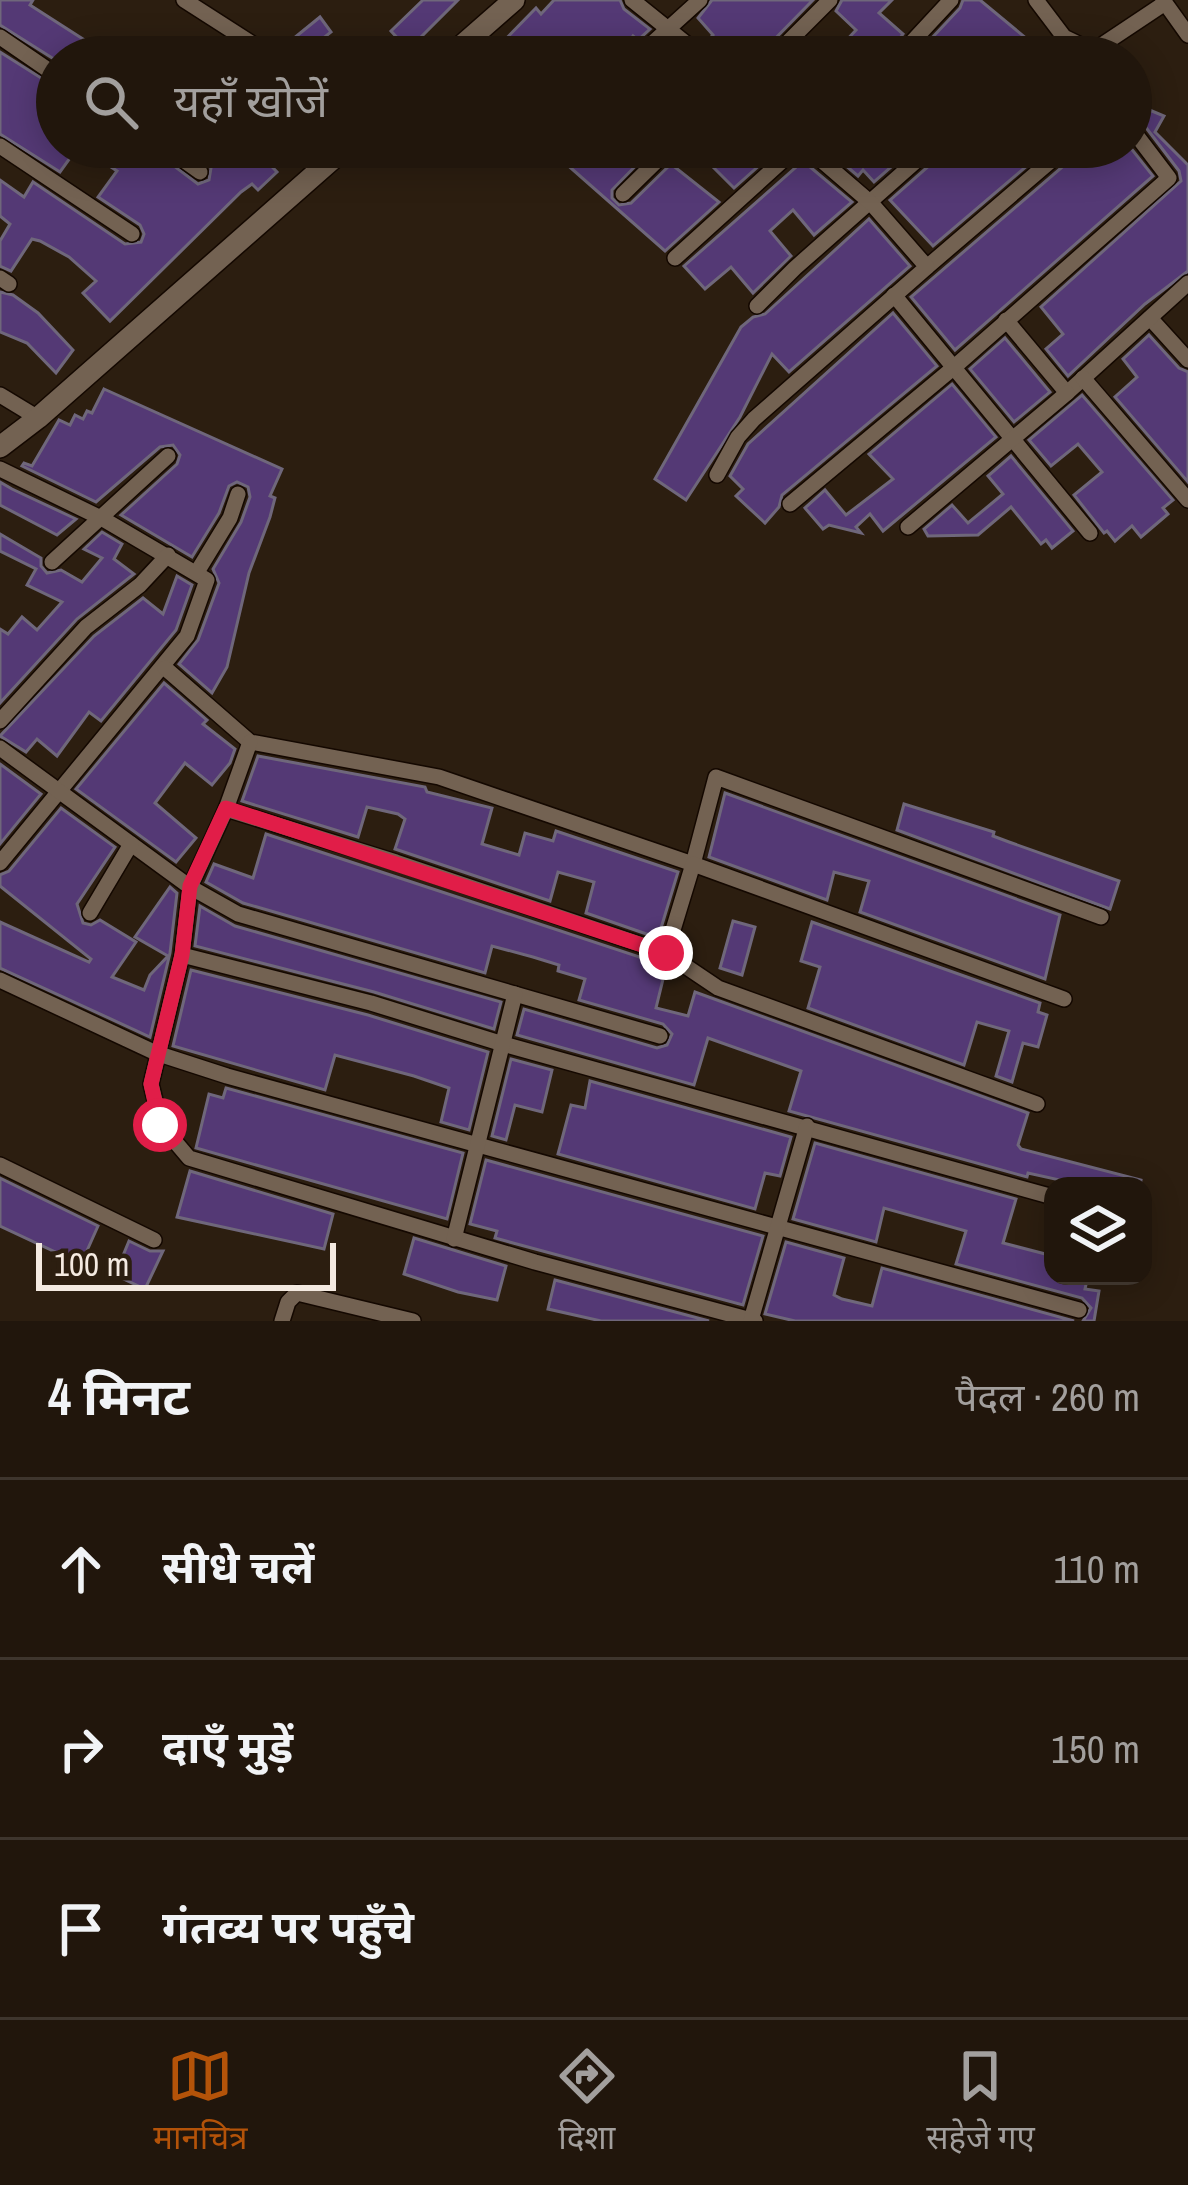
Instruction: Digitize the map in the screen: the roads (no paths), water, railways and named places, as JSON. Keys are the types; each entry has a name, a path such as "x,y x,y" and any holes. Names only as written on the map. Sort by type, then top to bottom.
{"street":[{"path":"184,0 240,36"},
{"path":"473,36 514,0"},
{"path":"632,0 679,36"},
{"path":"661,36 700,0"},
{"path":"794,36 830,0"},
{"path":"918,36 951,0"},
{"path":"1036,0 1063,36"},
{"path":"1114,36 1164,1 1188,34"},
{"path":"0,37 36,62"},
{"path":"0,146 132,234"},
{"path":"790,504 1169,178 1152,156"},
{"path":"194,168 200,172"},
{"path":"0,447 322,168"},
{"path":"623,194 649,168"},
{"path":"675,257 774,168"},
{"path":"830,168 871,203 926,267"},
{"path":"757,306 909,168"},
{"path":"717,475 754,419 1042,168"},
{"path":"908,527 1188,284"},
{"path":"894,296 1090,532"},
{"path":"1150,318 1188,360"},
{"path":"1006,320 1067,393"},
{"path":"1083,378 1188,500"},
{"path":"0,395 38,418"},
{"path":"52,562 168,457"},
{"path":"0,469 103,519 207,580 188,637 0,863"},
{"path":"197,572 230,518 238,494"},
{"path":"0,721 86,627 140,585 168,555"},
{"path":"164,668 250,742 439,777 1064,999"},
{"path":"250,742 190,886 182,955 151,1084 160,1125 188,1158 753,1320 807,1126"},
{"path":"0,748 190,886 238,914 660,1036"},
{"path":"666,953 716,777 1100,917"},
{"path":"226,808 666,953 718,988 1037,1104"},
{"path":"90,913 131,844"},
{"path":"182,955 371,1003 1044,1194"},
{"path":"0,980 157,1053 226,1076 1079,1310"},
{"path":"454,1238 515,994"},
{"path":"0,1165 154,1240"},
{"path":"282,1321 288,1302 297,1293 413,1321"}]}
